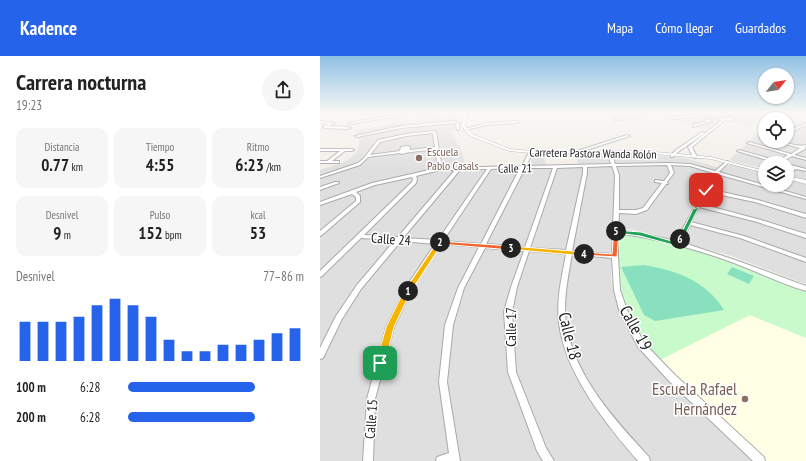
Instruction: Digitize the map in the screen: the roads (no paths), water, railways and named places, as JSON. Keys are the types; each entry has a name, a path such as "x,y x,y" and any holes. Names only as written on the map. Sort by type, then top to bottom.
{"street":[{"path":"357,136 382,131"},
{"path":"403,131 406,135"},
{"name":"Carretera Pastora Wanda Rolón","path":"468,131 471,135 488,143 509,150 530,152 644,152 674,156 695,154"},
{"path":"674,156 677,151 706,131"},
{"path":"714,131 696,148 695,154 758,170"},
{"path":"320,177 359,164 368,156 379,141 406,135 434,132 440,169"},
{"path":"579,151 628,136"},
{"path":"749,143 806,159"},
{"path":"794,145 805,148"},
{"path":"402,153 402,148 405,146 408,147 409,152"},
{"path":"368,156 437,148"},
{"path":"791,155 805,148"},
{"path":"320,150 352,150"},
{"path":"328,162 344,150"},
{"path":"739,150 752,154 748,157 753,158 758,156"},
{"name":"Calle 19","path":"609,151 617,175 615,256 618,290 623,310 641,345 672,378 760,461"},
{"path":"441,461 454,458 444,382 449,324 461,288 530,152"},
{"path":"320,162 338,162"},
{"path":"677,244 715,173 727,162"},
{"path":"616,211 636,212 645,209 666,183 672,173 668,164"},
{"name":"Calle 21","path":"320,204 374,184 440,169 555,168 668,164 690,165 806,198"},
{"name":"Calle 18","path":"585,167 562,302 564,327 572,356 589,392 612,424 645,461"},
{"path":"796,167 806,170"},
{"name":"Calle 17","path":"549,461 542,451 512,372 508,312 514,287 555,168"},
{"path":"320,356 339,318 359,287 458,169"},
{"name":"Calle 15","path":"368,461 371,399 390,327 411,284 489,169"},
{"path":"320,189 337,182 327,175"},
{"path":"320,275 414,182 415,179 413,175"},
{"path":"794,178 806,182"},
{"path":"657,181 666,183"},
{"path":"706,190 756,201 806,216"},
{"path":"320,234 358,201 358,196 352,192"},
{"path":"698,205 759,220 806,236"},
{"path":"688,223 742,237 806,260"},
{"path":"616,231 641,234 733,260 806,289"},
{"name":"Calle 24","path":"359,236 615,256"}],"place":[{"name":"Escuela Pablo Casals","path":"419,158"},
{"name":"Escuela Rafael Hernández","path":"745,399"}]}
